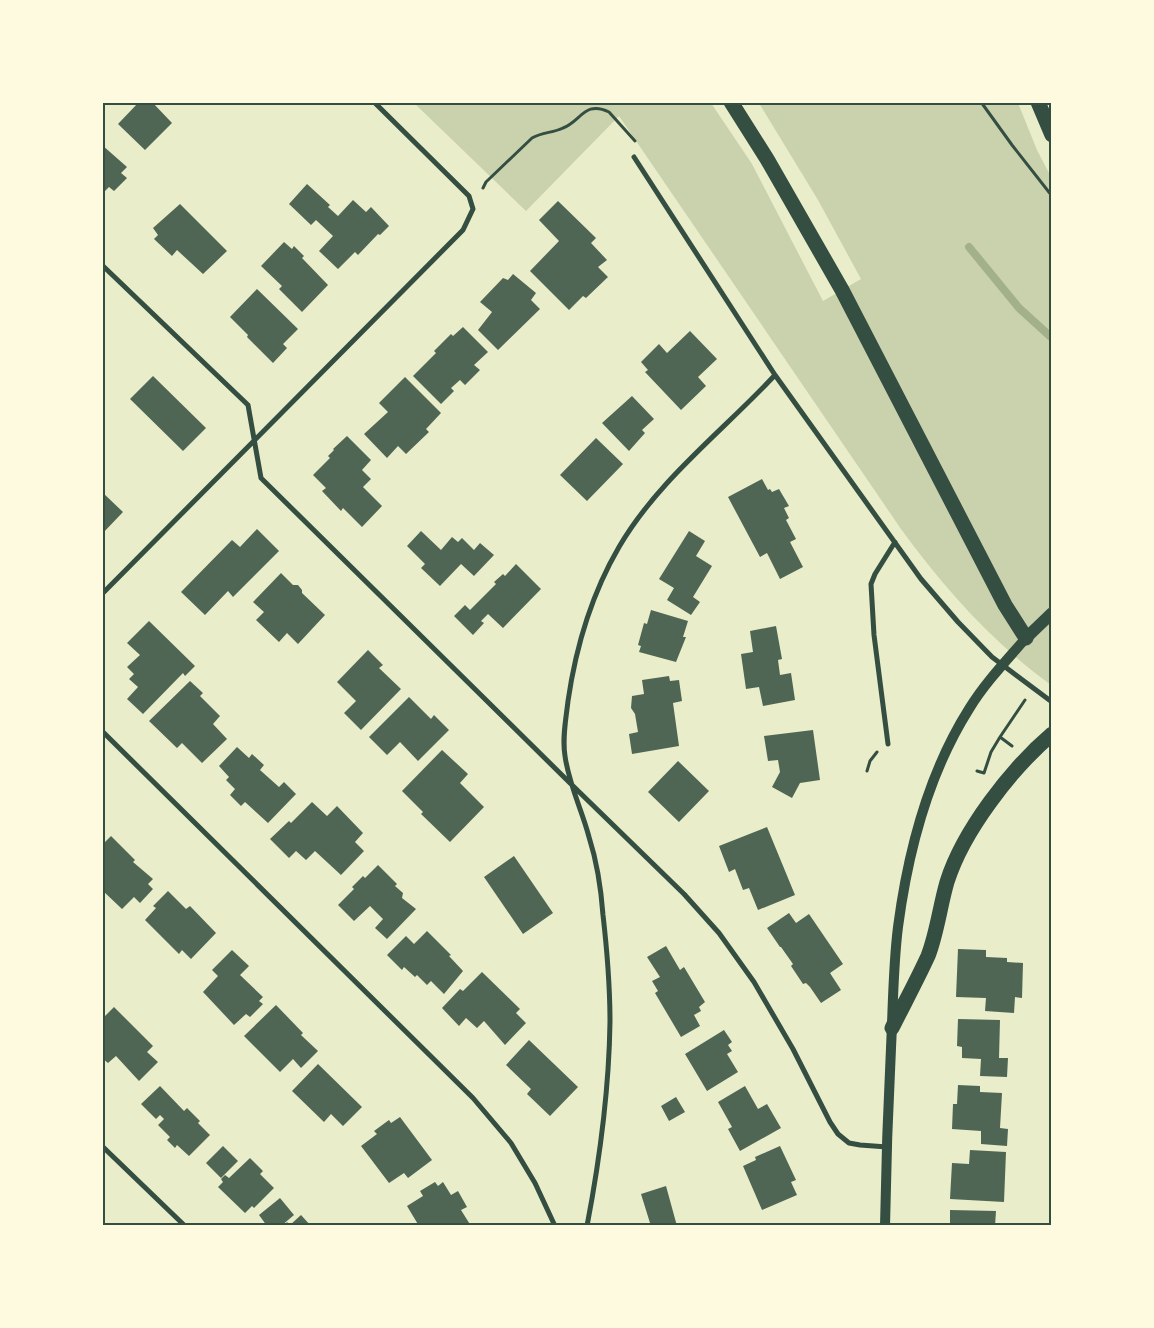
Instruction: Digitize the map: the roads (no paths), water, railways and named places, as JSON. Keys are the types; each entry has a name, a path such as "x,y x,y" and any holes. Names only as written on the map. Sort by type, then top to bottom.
{"highway":[{"path":"730,102 772,166 842,290 1005,605 1026,638"},
{"path":"1038,102 1052,135"},
{"path":"892,1028 928,954 947,881 961,851 989,804 1013,773 1052,734"}],"main road":[{"path":"885,1226 892,1028 898,928 913,845 933,781 969,708 1001,666 1052,613"}],"street":[{"path":"102,594 255,442 463,230 474,208 469,196 374,102"},
{"path":"634,157 775,375 921,579 958,622 992,657 1052,702"},
{"path":"102,265 248,405 261,478 684,894 719,933 754,982 793,1049 838,1134 849,1143 887,1147"},
{"path":"587,1226 602,1140 610,1021 600,880 589,836 571,784 565,755 564,729 576,652 589,610 603,577 619,546 638,517 659,491 775,375"},
{"path":"888,744 874,635 871,584 894,542"},
{"path":"102,731 473,1098 511,1143 535,1183 555,1226"},
{"path":"102,1146 185,1226"}],"waterway":[{"path":"969,247 1019,308 1052,338"}]}
